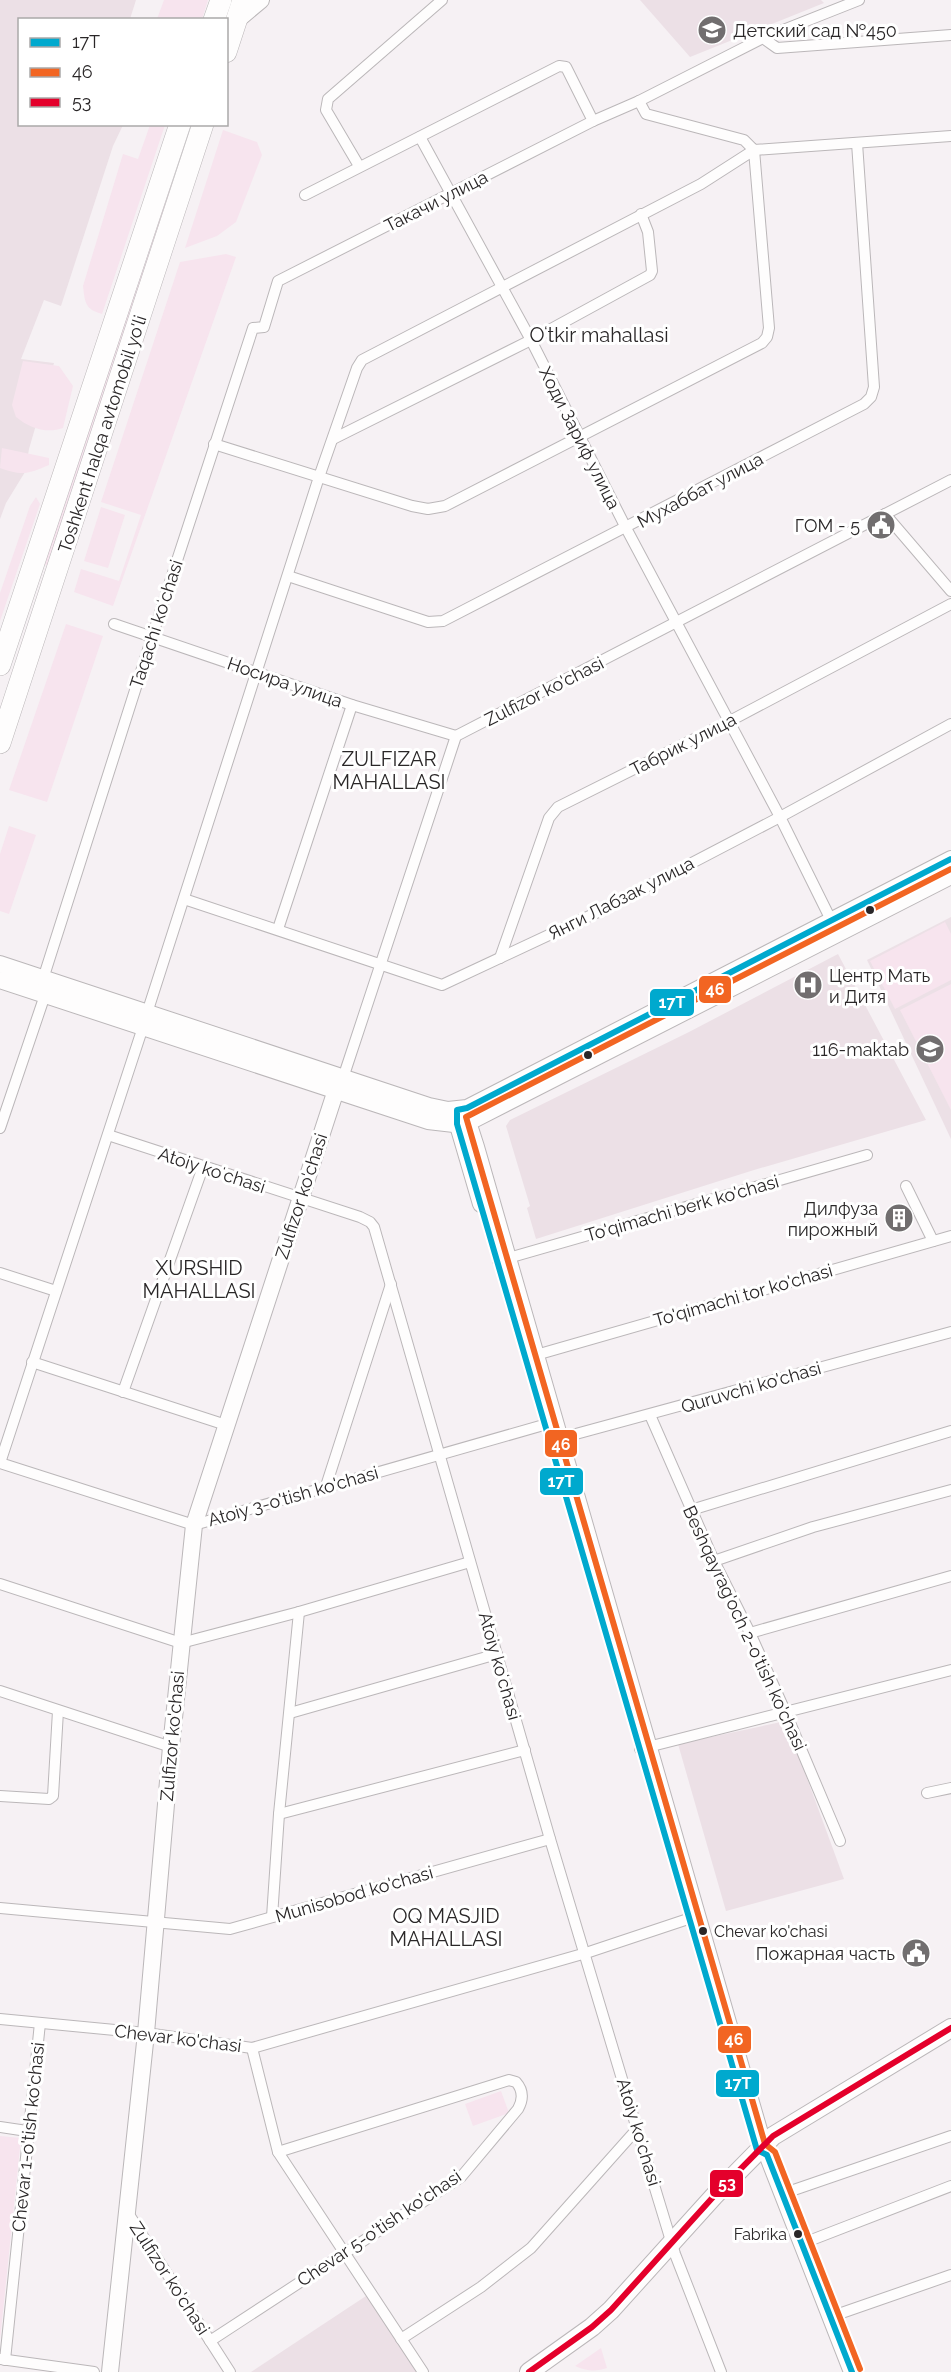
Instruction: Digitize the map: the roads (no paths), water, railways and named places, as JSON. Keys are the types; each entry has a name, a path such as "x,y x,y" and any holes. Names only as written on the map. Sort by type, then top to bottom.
{"highway":[{"path":"215,18 221,0"},
{"path":"228,46 243,0"},
{"name":"Toshkent halqa avtomobil yo'li","path":"0,665 179,126"},
{"name":"Toshkent halqa avtomobil yo'li","path":"0,743 202,126"},
{"path":"171,154 191,162"},
{"path":"31,573 54,582"},
{"path":"9,638 33,646"}],"main road":[{"path":"236,21 261,0"},
{"path":"0,980 44,987 339,1084 438,1109 461,1118 834,927 951,859"},
{"path":"834,927 951,876"},
{"path":"0,964 44,987"},
{"name":"Zulfizor ko'chasi","path":"126,2210 146,2033 171,1747 194,1525 339,1084"},
{"path":"461,1118 762,2150 782,2194 852,2372"},
{"path":"503,1260 536,1355 552,1431"},
{"path":"529,2372 592,2327 611,2310 674,2248 762,2150 788,2125 951,2028"},
{"path":"762,2150 793,2136 951,2040"},
{"path":"110,2372 126,2210"},
{"path":"548,2372 620,2318 674,2248"}],"street":[{"path":"358,166 326,110 328,99 442,0"},
{"name":"Такачи улица","path":"278,281 593,121 639,101 763,38 859,0"},
{"path":"763,38 777,48 951,35"},
{"path":"305,195 358,166 563,65 566,66 593,121"},
{"path":"214,444 428,509 445,506 765,340 768,328 754,150 744,140 646,114 639,101"},
{"path":"0,1463 108,1135 318,477 357,368 362,360 701,184 754,150 951,136"},
{"name":"Ходи Зариф улица","path":"420,137 531,340 626,528 780,817 834,927"},
{"name":"Мухаббат улица","path":"288,576 428,622 439,622 864,404 871,397 874,387 857,143"},
{"path":"333,440 531,340 650,275 652,271 648,232 641,214"},
{"name":"Taqachi koʻchasi","path":"0,1128 152,636 214,444 253,328 264,327 278,281"},
{"name":"Zulfizor ko'chasi","path":"339,1084 456,736 951,480"},
{"path":"885,514 951,591"},
{"name":"Табрик улица","path":"500,958 549,818 558,807 728,722 951,604"},
{"name":"Носира улица","path":"114,624 352,705 456,736"},
{"path":"278,929 352,705"},
{"name":"Янги Лабзак улица","path":"184,899 442,985 598,912 951,724"},
{"name":"Atoiy koʻchasi","path":"108,1135 370,1222 376,1233 550,1839 637,2129 674,2248 722,2372"},
{"name":"To'qimachi berk ko'chasi","path":"503,1260 867,1155"},
{"path":"123,1392 203,1167"},
{"path":"906,1186 933,1241"},
{"name":"To'qimachi tor ko'chasi","path":"536,1355 951,1236"},
{"path":"0,1273 56,1291"},
{"path":"326,1486 391,1282"},
{"name":"Quruvchi ko'chasi","path":"552,1431 650,1415 951,1332"},
{"path":"32,1362 226,1425"},
{"name":"Beshqayrag'och 2-o'tish ko'chasi","path":"650,1415 714,1561 785,1711 840,1841"},
{"name":"Atoiy 3-o'tish ko'chasi","path":"0,1463 194,1525 439,1455 552,1431"},
{"path":"691,1510 951,1431"},
{"path":"714,1561 813,1527 951,1490"},
{"path":"0,1584 181,1643 299,1612 470,1562"},
{"path":"750,1633 951,1576"},
{"path":"272,1917 279,1814 299,1612"},
{"path":"290,1713 497,1654"},
{"path":"644,1747 951,1670"},
{"path":"0,1691 171,1747"},
{"path":"0,1796 49,1799 53,1796 58,1711"},
{"path":"279,1814 525,1750"},
{"path":"927,1794 951,1788"},
{"name":"Munisobod ko'chasi","path":"0,1908 223,1929 550,1839"},
{"name":"Chevar ko'chasi","path":"0,2019 146,2033 252,2048 586,1953 693,1917"},
{"name":"Chevar 1-o'tish ko'chasi","path":"3,2359 40,2023"},
{"path":"252,2048 278,2152 423,2372"},
{"name":"Chevar 5-o'tish ko'chasi","path":"210,2341 461,2177 518,2109 522,2103 522,2092 516,2082 509,2080 278,2152"},
{"path":"0,2127 27,2131"},
{"path":"401,2339 481,2287 531,2248 637,2129"},
{"path":"782,2194 951,2136"},
{"path":"801,2244 951,2186"},
{"name":"Zulfizor ko'chasi","path":"126,2210 230,2372"},
{"path":"830,2317 951,2275"},
{"path":"3,2359 94,2372"}],"place":[{"name":"Детский сад №450","path":"712,30"},
{"name":"ГОМ - 5","path":"881,525"},
{"name":"Центр Мать и Дитя","path":"808,985"},
{"name":"116-maktab","path":"930,1049"},
{"name":"Дилфуза пирожный","path":"899,1218"},
{"name":"Chevar ko'chasi","path":"703,1931"},
{"name":"Пожарная часть","path":"916,1953"},
{"name":"Fabrika","path":"798,2234"}],"district":[{"name":"Oʻtkir mahallasi","path":"599,335"},
{"name":"ZULFIZAR MAHALLASI","path":"389,770"},
{"name":"XURSHID MAHALLASI","path":"199,1280"},
{"name":"OQ MASJID MAHALLASI","path":"446,1928"}]}
